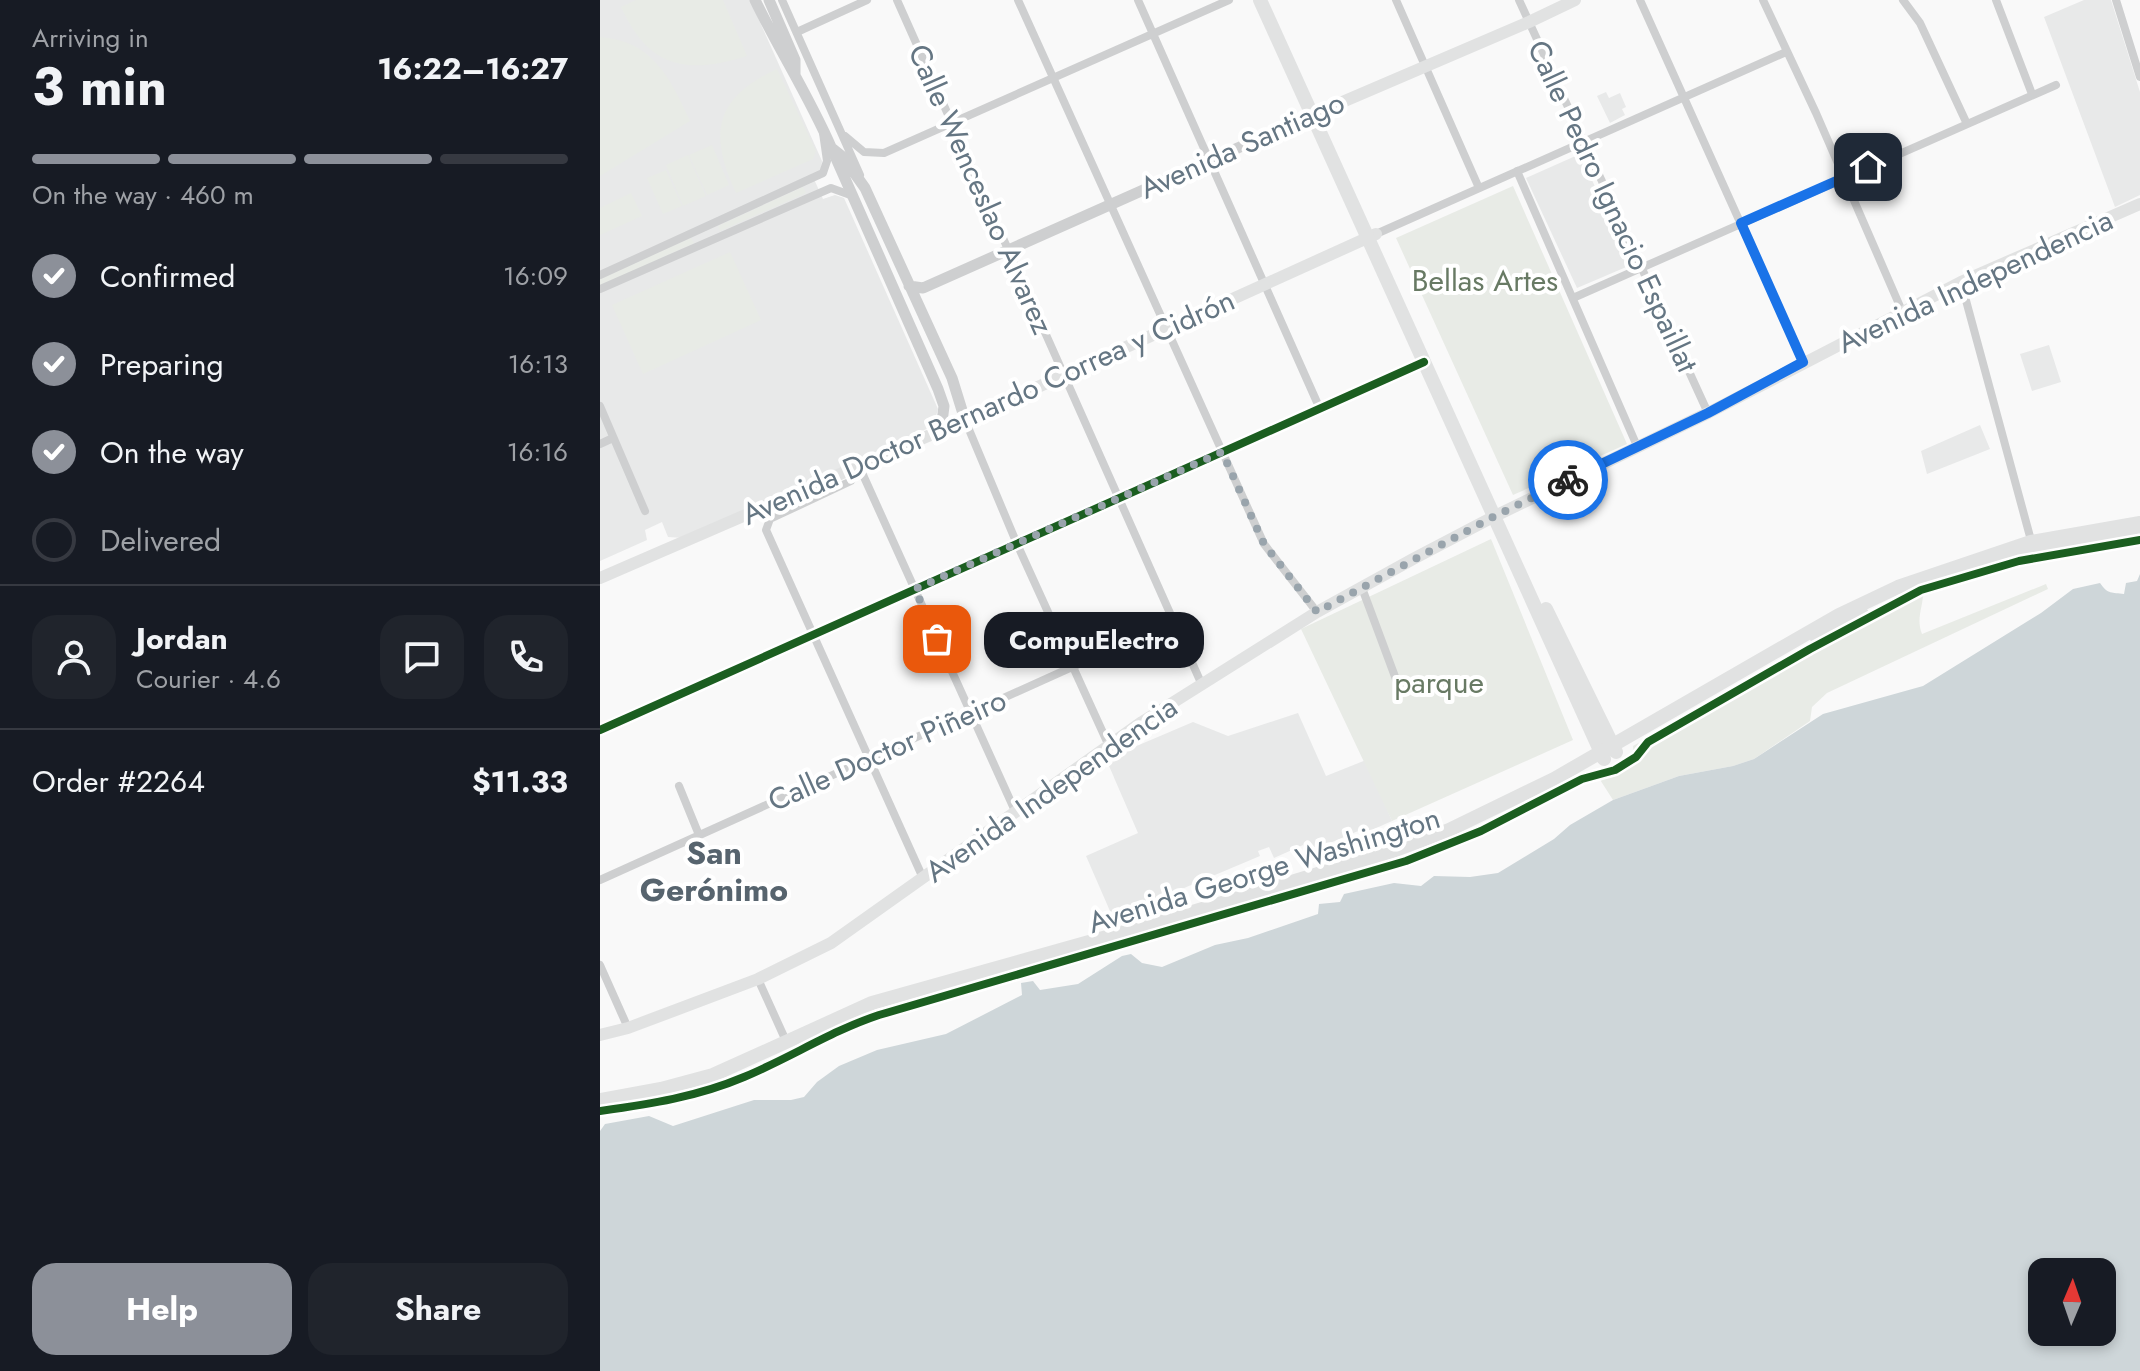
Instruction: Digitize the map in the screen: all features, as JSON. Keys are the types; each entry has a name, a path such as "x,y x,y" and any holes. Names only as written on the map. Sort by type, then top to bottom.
{"main road":[{"path":"1260,0 1317,113"},
{"path":"1271,0 1317,113 1497,515"},
{"name":"Avenida Santiago","path":"1317,113 1575,0"},
{"name":"Avenida Independencia","path":"600,1035 628,1028 758,979 831,943 1142,722 1317,612 1497,515 1708,413 1902,311 2140,204"},
{"path":"1372,236 1424,362 1608,752"},
{"name":"Avenida Doctor Bernardo Correa y Cidrón","path":"600,578 965,420 1372,236"},
{"name":"Avenida George Washington","path":"600,1107 682,1093 749,1069 857,1018 1432,847 1504,815 1839,615 1898,587 2033,548 2140,523"},
{"name":"Avenida George Washington","path":"2033,548 2140,535"},
{"name":"Avenida George Washington","path":"600,1100 690,1083 872,1003 1153,924 1390,852 1449,830 1608,752"}],"street":[{"path":"755,0 831,147 938,389 944,406 941,430"},
{"path":"769,0 795,60 795,74"},
{"path":"782,0 952,378 965,420 1017,544 1109,746"},
{"path":"797,32 867,0"},
{"name":"Calle Wenceslao Alvarez","path":"897,0 1202,685"},
{"path":"1018,0 1264,544 1317,612"},
{"path":"1138,0 1320,409"},
{"path":"845,136 864,152 884,153 1229,0"},
{"path":"1396,0 1479,188"},
{"name":"Calle Pedro Ignacio Espaillat","path":"1519,0 1708,413"},
{"path":"1640,0 1803,362"},
{"path":"1763,0 1902,311"},
{"path":"1903,0 1920,23 1967,124"},
{"path":"1996,0 2032,94"},
{"path":"2116,0 2137,55 2140,77"},
{"path":"1372,236 1786,52"},
{"path":"1573,298 2056,85"},
{"name":"Avenida Santiago","path":"909,286 923,288 1317,113"},
{"path":"823,132 827,161 823,173 831,188 853,196"},
{"path":"831,147 843,157 865,188"},
{"path":"1517,171 1637,446"},
{"path":"600,275 823,173"},
{"path":"600,289 831,188"},
{"path":"710,223 717,238"},
{"path":"696,230 703,244"},
{"path":"1961,282 2033,548"},
{"path":"600,730 1424,362"},
{"path":"600,406 645,511"},
{"path":"600,444 613,438"},
{"path":"858,466 851,481 770,519 766,530 923,878"},
{"path":"858,466 1016,813"},
{"path":"1362,588 1400,690"},
{"name":"Calle Doctor Piñeiro","path":"600,880 1174,621"},
{"path":"679,786 699,835"},
{"path":"600,965 628,1028"},
{"path":"758,979 786,1041"}],"shaded area":[{"path":"600,0 750,0 822,161 821,171 812,174 823,199 835,195 844,198 938,409 933,426 755,507 684,538 668,537 662,522 645,530 647,540 600,561"},
{"path":"2084,0 2111,0 2140,92 2140,195 2115,207 2044,17"},
{"path":"1606,92 1609,98 1620,93 1626,107 1622,109 1625,115 1610,123 1597,96"},
{"path":"1580,154 1631,265 1577,288 1526,178"},
{"path":"2049,345 2061,382 2032,391 2020,354"},
{"path":"1980,425 1990,449 1927,474 1921,451"},
{"path":"2140,574 2140,1371 600,1371 600,1131 605,1124 649,1116 673,1126 754,1100 804,1097 817,1082 839,1066 877,1050 946,1034 1022,995 1021,983 1033,981 1040,990 1078,984 1122,956 1131,954 1142,963 1162,967 1215,945 1248,938 1318,914 1319,904 1340,902 1344,894 1394,883 1421,886 1434,876 1470,877 1498,873 1613,800 1679,776 1754,759 1823,714 1923,686 2041,613 2073,589 2100,583 2108,591 2124,594 2126,583 2137,581"},
{"path":"1298,713 1326,776 1366,760 1392,821 1365,833 1363,829 1306,853 1303,845 1274,858 1269,847 1258,851 1260,856 1113,918 1086,856 1138,833 1106,759 1193,722 1228,736"}],"green space":[{"path":"636,0 723,0 747,56 706,65 672,62 644,43 632,27 621,7"},
{"path":"600,37 634,46 657,64 675,90 690,121 600,176"},
{"path":"777,69 816,151 813,159 736,193 722,152 720,135 723,119 740,92"},
{"path":"712,145 729,185 707,195 689,155"},
{"path":"688,155 706,196 683,206 666,165"},
{"path":"666,170 682,206 663,214 647,178"},
{"name":"Bellas Artes","path":"1513,186 1627,444 1513,495 1396,238"},
{"path":"803,187 806,193 720,231 718,226"},
{"path":"631,193 642,216 600,235 600,208"},
{"path":"691,238 694,243 600,286 600,279"},
{"path":"730,252 761,320 643,374 612,305"},
{"name":"parque","path":"1491,539 1573,740 1392,821 1301,629"},
{"path":"2046,584 2048,589 1827,693 1812,707 1810,721 1754,759 1679,776 1613,800 1597,775 1634,754 1633,746 1853,622 1923,587 1919,622 1922,634"}],"cycle path":[{"path":"600,730 1424,362"},
{"path":"600,1111 709,1090 761,1070 879,1015 1406,861 1481,831 1582,779 1615,770 1636,757 1648,742 1810,649 1921,590 2019,561 2140,540"}],"way so far":[{"path":"937,639 915,589 1222,452 1264,544 1317,612 1568,480"}],"place":[{"name":"CompuElectro","path":"937,639"}],"district":[{"name":"San Gerónimo","path":"714,872"}],"route":[{"path":"1568,480 1708,413 1803,362 1741,223 1868,167"}]}
